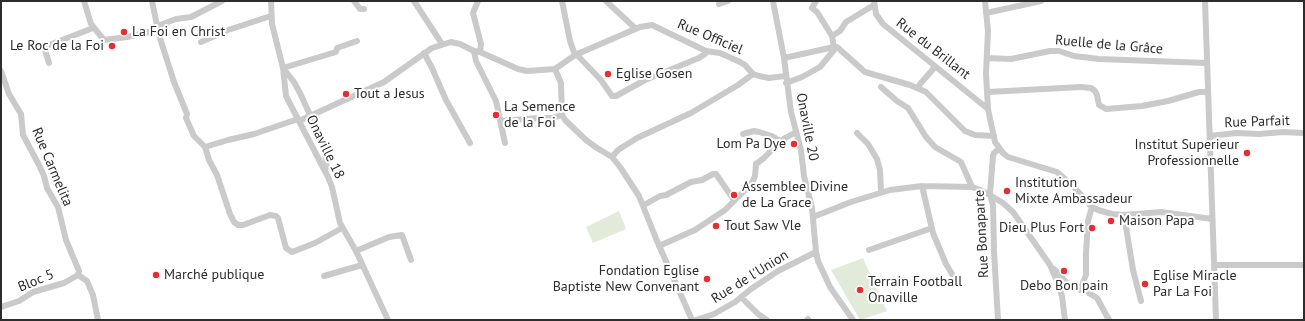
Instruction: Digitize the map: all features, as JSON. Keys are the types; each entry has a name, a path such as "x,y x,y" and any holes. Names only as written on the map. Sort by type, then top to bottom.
{"street":[{"path":"84,1 93,28 104,40 111,40 144,33 157,28 168,21 191,17 222,1"},
{"path":"152,1 157,28 172,78 187,114 186,118 194,136 205,147 234,222 238,225 248,224 270,215 276,216 278,218 286,248 292,252 315,243 342,228"},
{"name":"Onaville 18","path":"271,1 271,16 283,68 286,96 324,169 332,187 336,210 342,228 356,251 388,320"},
{"path":"354,1 360,8 364,9"},
{"path":"414,1 442,44"},
{"path":"478,1 473,13 480,39 476,60 496,101 505,143"},
{"path":"562,1 570,41 576,54 601,80 612,96 616,96 645,80 699,58 705,54 706,51"},
{"path":"205,147 254,134 310,116 384,82 424,53 442,44 456,42 518,69 527,71 555,69 576,54 636,29 606,1"},
{"path":"719,4 728,1"},
{"name":"Onaville 20","path":"772,1 784,58 791,112 813,217 818,261 830,287 853,320"},
{"path":"612,156 618,150 637,138 691,113 738,85 753,74 786,80 802,77 820,67 834,50 834,47 832,36 820,16 812,8 816,1"},
{"path":"985,1 988,109 994,136 999,149 1008,157 1057,172 1073,186 1092,207 1112,214 1124,215 1156,212 1212,219"},
{"path":"986,13 1041,1"},
{"path":"1205,1 1216,320"},
{"path":"832,36 840,31 846,22 874,3"},
{"name":"Rue du Brillant","path":"874,3 876,14 882,24 988,109"},
{"path":"201,42 228,30 271,16"},
{"name":"Rue Officiel","path":"636,29 646,25 652,25 706,51 720,53 740,62 753,74"},
{"path":"49,63 44,47 93,28"},
{"path":"324,169 327,167 322,141 294,82 283,68 336,52 337,48 357,41"},
{"path":"784,58 838,47 865,72 918,88 932,98 965,131 975,134 994,136"},
{"name":"Ruelle de la Grâce","path":"987,58 1011,59 1050,51 1059,51 1074,56 1094,58 1206,63"},
{"path":"424,53 446,100 470,143"},
{"path":"918,88 935,67"},
{"path":"555,69 561,83 562,116 586,140 612,156 644,204 659,246 692,320"},
{"name":"Rue Carmelita","path":"1,70 9,94 21,114 23,135 39,164 47,188 58,207 66,240 79,271 78,275"},
{"path":"881,87 897,101 908,108 926,137 935,146 961,162 972,187"},
{"path":"988,92 1081,87 1091,88 1097,95 1099,105 1106,109 1142,106 1168,101 1199,92 1208,92"},
{"path":"501,121 562,116"},
{"path":"743,134 754,131 772,136 780,141"},
{"path":"659,246 695,230 725,210 752,183 755,176 756,164 764,158 780,141 796,132"},
{"path":"857,133 868,144 877,159 880,170 881,192"},
{"name":"Rue Parfait","path":"1210,136 1236,133 1304,133"},
{"name":"Rue Bonaparte","path":"998,320 993,206 990,194 993,156 999,149"},
{"path":"644,204 691,182 702,180 713,174 716,174 734,200"},
{"path":"922,186 935,240 952,274"},
{"path":"813,217 851,202 881,192 900,188 922,186 972,187 990,194 1003,203 1018,218 1050,266 1060,290 1065,320"},
{"path":"1080,290 1086,275 1088,221 1092,207"},
{"path":"1124,215 1132,266 1141,301"},
{"path":"869,250 932,228"},
{"path":"356,251 389,237 402,234 411,260"},
{"name":"Rue de l'Union","path":"699,320 714,314 778,271 816,252"},
{"path":"324,276 362,265"},
{"path":"1214,265 1304,265"},
{"path":"1050,266 1052,266 1069,285 1087,292 1097,298 1109,320"},
{"path":"78,275 87,281 98,320"},
{"name":"Bloc 5","path":"1,307 19,301 32,292 64,283 78,275"},
{"path":"1060,290 1069,285"},
{"path":"741,297 758,314 767,320"}],"green space":[{"path":"619,211 626,229 593,243 586,227"},
{"name":"Terrain Football Onaville","path":"863,258 887,311 860,320 831,270"}],"place":[{"name":"La Foi en Christ","path":"124,32"},
{"name":"Le Roc de la Foi","path":"112,46"},
{"name":"Eglise Gosen","path":"608,74"},
{"name":"Tout a Jesus","path":"346,94"},
{"name":"La Semence de la Foi","path":"496,115"},
{"name":"Lom Pa Dye","path":"794,144"},
{"name":"Institut Superieur Professionnelle","path":"1247,153"},
{"name":"Institution Mixte Ambassadeur","path":"1007,191"},
{"name":"Assemblee Divine de La Grace","path":"734,195"},
{"name":"Maison Papa","path":"1111,221"},
{"name":"Tout Saw Vle","path":"716,226"},
{"name":"Dieu Plus Fort","path":"1092,228"},
{"name":"Debo Bon pain","path":"1064,271"},
{"name":"Marché publique","path":"156,275"},
{"name":"Fondation Eglise Baptiste New Convenant","path":"707,279"},
{"name":"Eglise Miracle Par La Foi","path":"1145,284"},
{"name":"Terrain Football Onaville","path":"860,290"}]}
